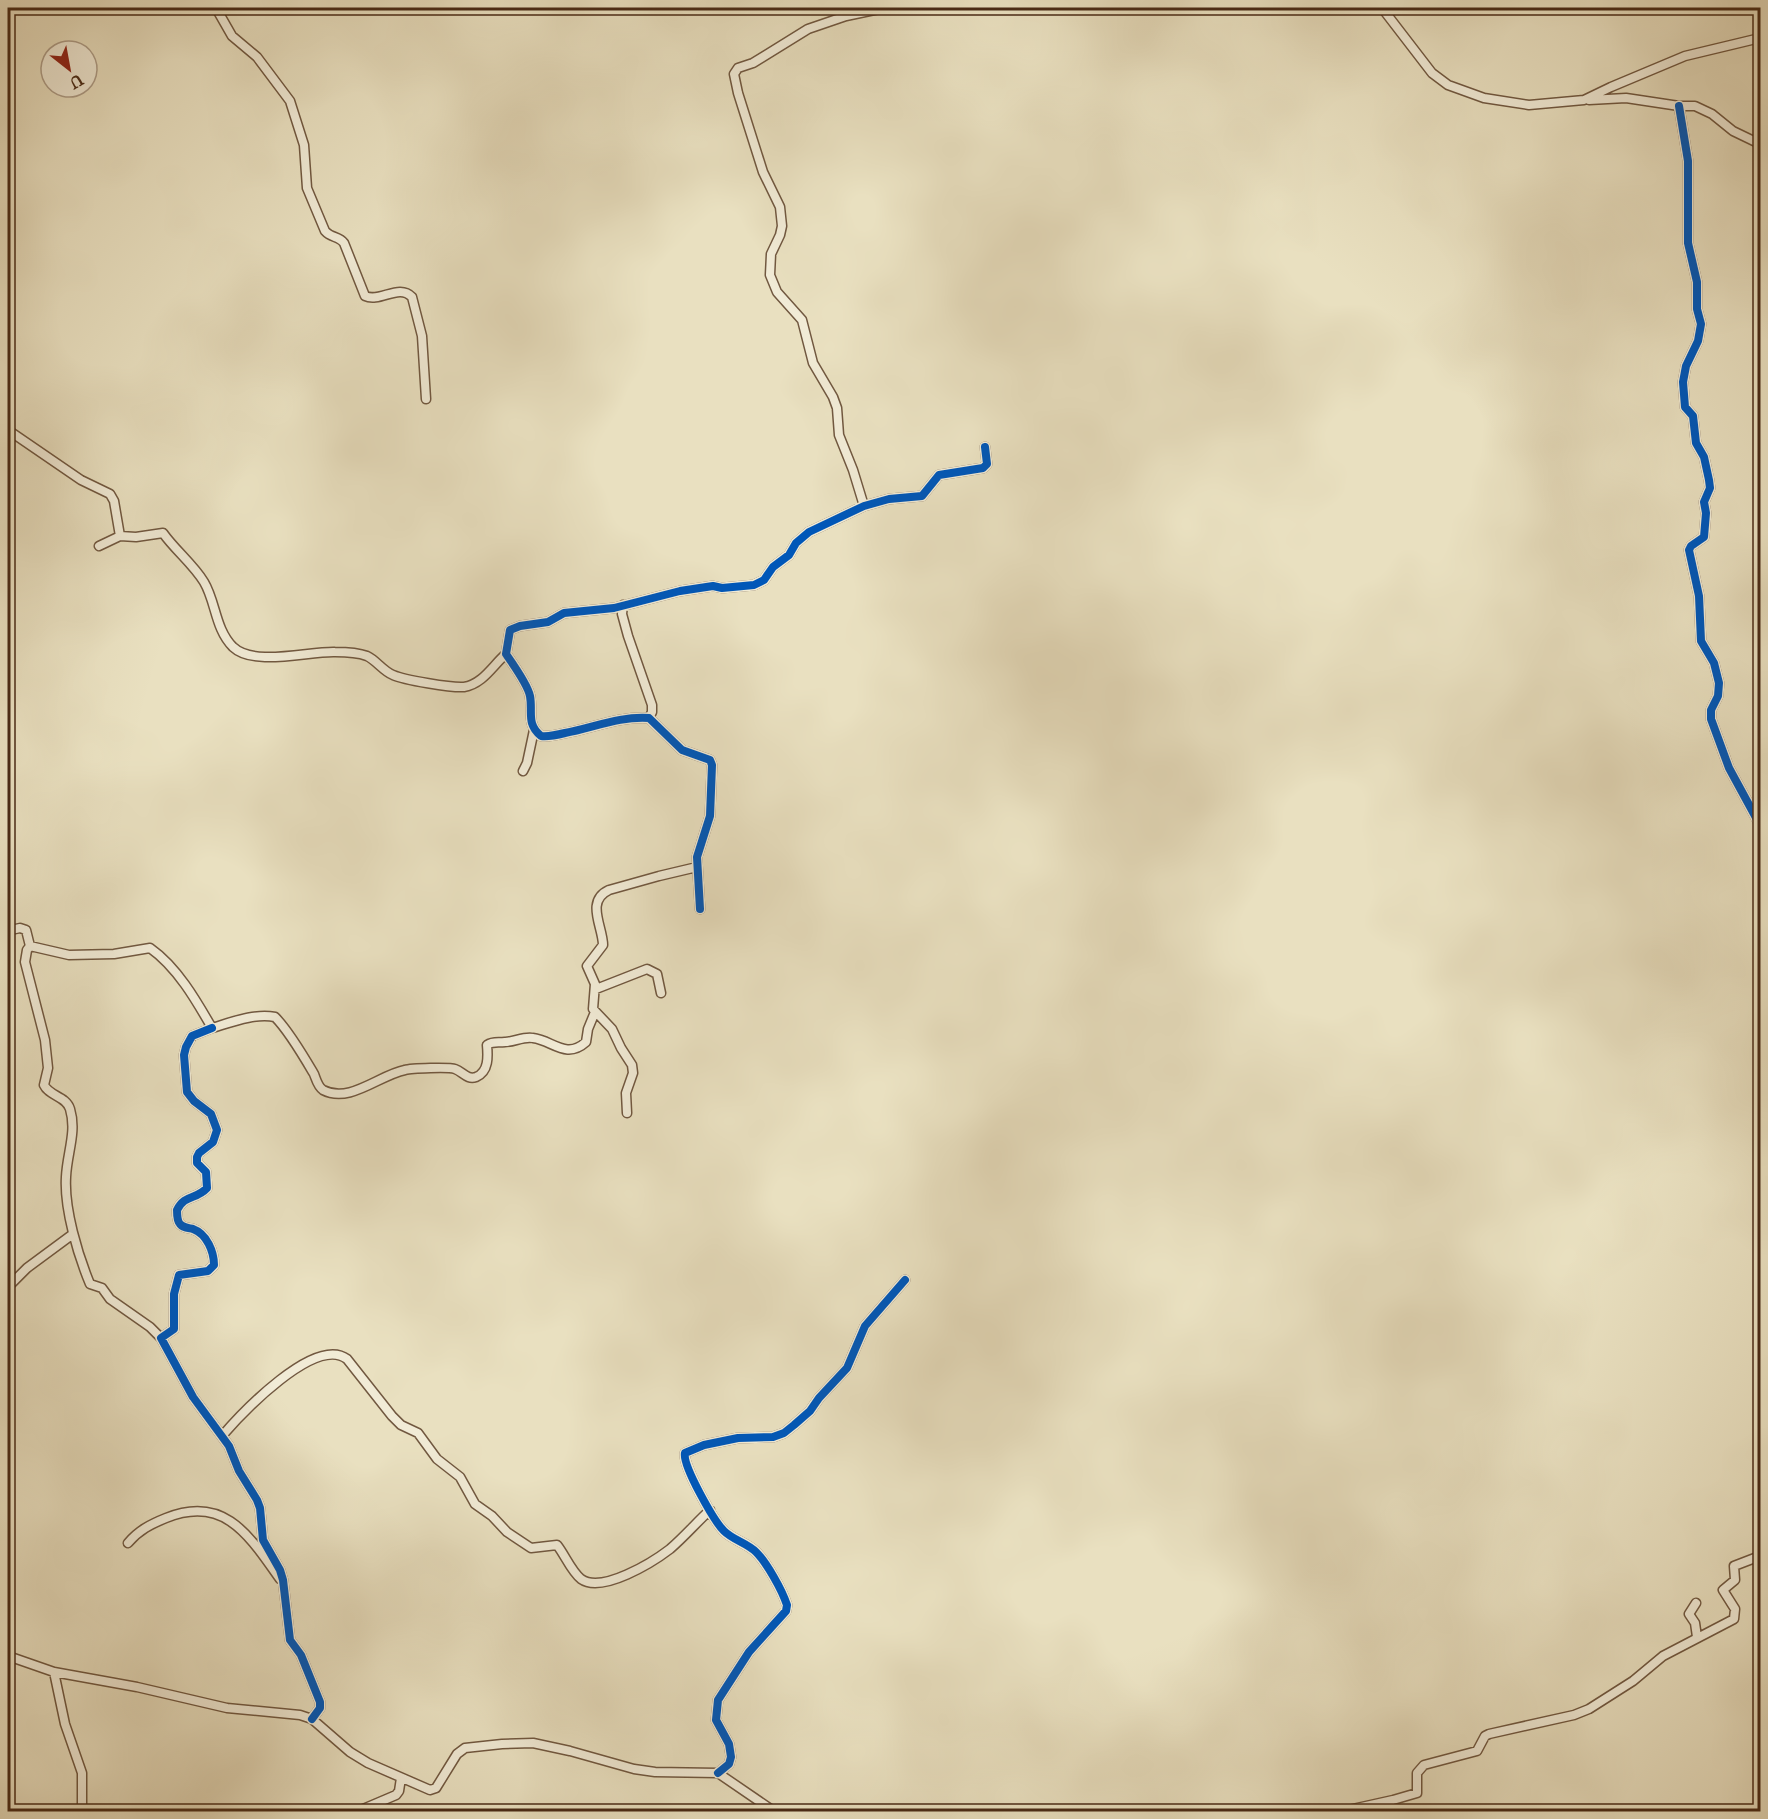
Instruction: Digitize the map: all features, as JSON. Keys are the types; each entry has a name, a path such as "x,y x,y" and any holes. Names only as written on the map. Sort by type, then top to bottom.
{"street":[{"path":"216,8 232,36 257,57 288,96 304,145 307,188 327,233 341,239 344,243 365,296 373,299 400,292 408,293 412,297 422,336 426,399"},
{"path":"864,506 839,435 837,408 813,363 802,320 777,292 770,275 771,254 782,226 780,207 763,172 734,74 738,68 753,63 808,29 846,16 885,8"},
{"path":"1382,8 1432,73 1455,88 1484,98 1529,105 1626,98 1679,106 1695,106 1702,108 1733,131 1761,144"},
{"path":"1584,100 1685,56 1761,38"},
{"path":"1679,106 1688,161 1688,243 1697,282 1697,309 1701,324 1698,341 1684,373 1684,400 1685,406 1693,416 1696,443 1700,447 1708,468 1710,488 1704,502 1706,513 1704,537 1689,550 1699,596 1701,641 1713,663 1719,683 1718,696 1711,710 1711,718 1729,768 1747,804 1761,825"},
{"path":"8,430 81,480 110,494 114,501 120,536"},
{"path":"99,546 120,536 136,537 163,533 203,580 225,635 234,647 245,655 288,656 335,652 366,656 392,675 466,687 483,678 506,654 510,630 520,626 548,622 564,613 623,605 680,591 713,586 722,588 754,585 764,580 776,564 789,555 796,543 809,532 864,506 889,499 922,496 939,475 982,468 987,464 985,447"},
{"path":"623,605 622,614 628,636 652,705 649,718"},
{"path":"506,654 530,695 530,720 534,730 523,771"},
{"path":"534,730 545,737 618,719 649,718 682,750 708,759 711,763 710,816 697,857 700,909"},
{"path":"627,1113 626,1093 633,1073 632,1065 612,1029 595,1012 593,1007 596,989 587,966 603,945 596,915 597,905 602,894 609,890 697,867"},
{"path":"9,929 24,928 30,946 25,962 45,1041 48,1074 44,1085 47,1091 67,1103 70,1110 74,1134 69,1150 66,1179 73,1234 90,1284 102,1288 110,1299 163,1337 186,1387 229,1446 239,1471 260,1508 263,1540 280,1570 284,1585 290,1640 301,1656 320,1702 320,1708 312,1719"},
{"path":"30,946 69,955 114,954 150,948 183,982 212,1028"},
{"path":"596,989 647,969 657,974 661,993"},
{"path":"163,1337 172,1330 174,1294 178,1277 187,1273 208,1271 214,1265 212,1250 200,1232 178,1223 177,1210 184,1199 202,1193 207,1188 206,1172 197,1162 197,1157 213,1142 217,1130 211,1114 186,1090 184,1055 192,1036 243,1019 275,1017 287,1031 321,1089 347,1093 364,1089 375,1080 403,1070 449,1068 470,1078 475,1077 484,1071 487,1062 487,1045 491,1042 533,1038 559,1048 580,1047 586,1042 588,1029 595,1012"},
{"path":"8,1284 73,1234"},
{"path":"718,1773 729,1764 731,1757 729,1744 716,1720 718,1700 749,1652 787,1608 784,1597 756,1552 722,1529 688,1471 684,1460 685,1453 704,1445 738,1438 773,1437 784,1433 839,1378 855,1352 865,1326 905,1280"},
{"path":"222,1436 244,1413 291,1372 310,1361 328,1355 343,1356 392,1416 401,1425 418,1433 437,1459 460,1477 474,1504 492,1516 507,1532 531,1548 556,1545 579,1577 588,1582 612,1581 661,1555 710,1510"},
{"path":"128,1543 142,1529 180,1513 201,1510 218,1514 241,1529 284,1585"},
{"path":"1339,1812 1418,1792 1418,1773 1424,1765 1477,1751 1485,1736 1489,1734 1589,1709 1633,1681 1663,1656 1734,1618 1735,1609 1724,1593 1724,1589 1735,1580 1734,1566 1761,1556"},
{"path":"1696,1603 1689,1614 1695,1623 1697,1637"},
{"path":"8,1656 54,1672 137,1687 234,1710 295,1715 312,1719 350,1752 368,1763 430,1790 436,1788 457,1754 465,1748 524,1743 570,1751 634,1769 655,1772 718,1773 775,1812"},
{"path":"54,1672 65,1724 82,1773 82,1812"},
{"path":"356,1812 396,1795 399,1791 400,1778"}],"cycle path":[{"path":"1679,106 1688,161 1688,243 1697,282 1697,309 1701,324 1698,341 1686,366 1683,382 1685,407 1693,416 1696,443 1704,457 1710,488 1704,502 1706,513 1704,537 1689,550 1699,596 1701,641 1714,663 1719,683 1718,696 1711,710 1711,719 1729,768 1760,825"},
{"path":"700,909 697,857 710,816 712,765 710,760 682,750 649,718 617,721 556,735 541,736 533,727 529,691 506,654 510,630 520,626 548,622 564,613 614,608 680,591 713,586 722,588 754,585 764,580 773,567 789,555 796,543 809,532 864,506 889,499 922,496 939,475 983,468 987,464 985,447"},
{"path":"212,1028 192,1036 184,1055 187,1092 194,1101 211,1114 217,1130 213,1142 197,1157 197,1163 206,1172 207,1188 187,1199 180,1205 177,1212 181,1225 198,1231 206,1239 213,1255 214,1265 208,1271 179,1275 174,1294 174,1329 161,1338 193,1397 229,1446 239,1471 257,1500 263,1540 283,1580 290,1640 301,1655 320,1702 320,1708 312,1719"},
{"path":"718,1773 729,1764 731,1757 729,1744 716,1720 718,1700 749,1652 786,1611 787,1605 774,1577 760,1557 719,1525 693,1480 685,1453 704,1445 738,1438 773,1437 784,1433 810,1411 847,1368 865,1326 905,1280"}]}
